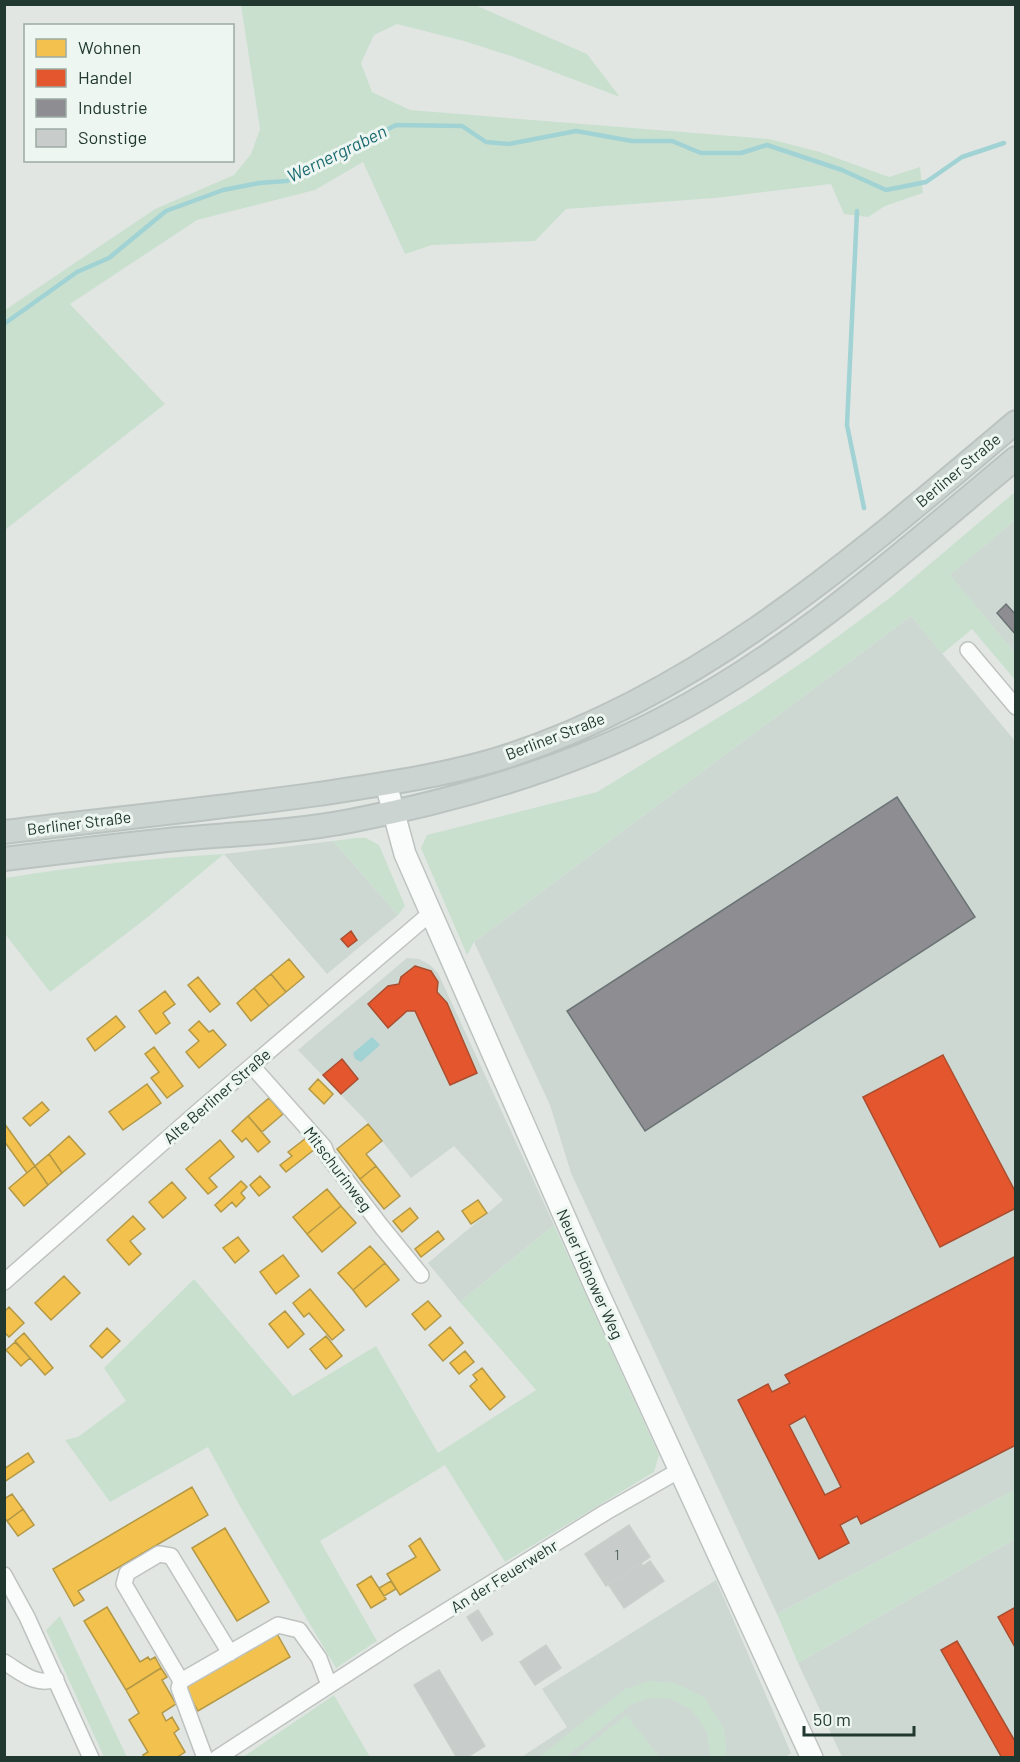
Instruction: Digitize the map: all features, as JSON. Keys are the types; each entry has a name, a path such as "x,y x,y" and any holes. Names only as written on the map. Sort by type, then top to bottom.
{"main road":[{"name":"Berliner Straße","path":"4,832 232,806 386,784 493,760 594,723 703,664 767,622 842,566 1016,422"},
{"name":"Berliner Straße","path":"4,860 177,839 263,833 349,821 501,784 554,767 664,719 703,697 786,643 863,585 1016,458"},
{"name":"Neuer Hönower Weg","path":"386,784 405,854 595,1286 812,1758"}],"street":[{"path":"968,650 1016,707"},
{"name":"Alte Berliner Straße","path":"4,1282 432,912"},
{"name":"Mitschurinweg","path":"252,1066 324,1147 327,1155 421,1275"},
{"name":"An der Feuerwehr","path":"217,1758 329,1685 606,1512 680,1470"},
{"path":"181,1681 123,1584 127,1573 159,1554 171,1556 230,1653"},
{"path":"4,1575 27,1617 91,1758"},
{"path":"205,1758 179,1688 181,1681 278,1625 299,1630 319,1658 329,1685"},
{"path":"4,1662 39,1682 46,1683 56,1679"}],"shaded area":[{"path":"1015,520 1015,653 949,575"},
{"path":"911,616 1015,741 1015,1490 777,1614 571,1173 550,1105 474,942"},
{"path":"333,841 398,915 327,974 224,854"},
{"path":"407,958 419,959 438,973 554,1225 460,1302 428,1263 503,1200 454,1146 411,1178 368,1123 298,1050"},
{"path":"1015,1539 1015,1757 842,1757 798,1663"},
{"path":"716,1580 791,1753 784,1758 520,1758 567,1727 542,1689"}],"green space":[{"path":"241,5 475,5 587,54 620,97 514,57 464,41 397,24 374,35 361,63 372,92 410,110 769,139 820,152 889,177 920,167 923,193 885,206 868,217 844,214 831,184 715,198 566,209 535,241 432,245 405,254 363,162 315,190 197,220 70,304 165,404 5,530 5,310 155,209 234,175 251,154 260,129"},
{"path":"1015,492 1015,520 950,575 1015,653 1015,680 972,629 942,654 911,616 474,942 467,955 421,848 427,835 597,792 750,698 810,657 891,597"},
{"path":"366,838 379,845 405,906 398,915 333,841"},
{"path":"224,854 148,917 50,992 5,934 5,878 115,863"},
{"path":"554,1225 659,1455 654,1472 505,1562 445,1465 320,1541 377,1641 336,1668 241,1508 208,1447 110,1502 65,1440 78,1437 126,1401 104,1368 194,1279 293,1396 376,1346 438,1453 536,1390 460,1302"},
{"path":"1015,1490 1015,1539 798,1663 777,1614"},
{"path":"60,1616 127,1757 104,1757 46,1630"},
{"path":"650,1681 675,1683 704,1697 724,1729 727,1757 710,1757 708,1734 692,1710 671,1699 652,1698 632,1704 566,1757 539,1757 625,1689"},
{"path":"334,1695 370,1757 243,1757"},
{"path":"626,1715 660,1757 574,1757"}],"water":[{"path":"372,1037 380,1045 361,1062 355,1059 353,1053"}],"building: Wohnen":[{"path":"289,959 304,977 286,992 271,974"},
{"path":"271,974 286,992 269,1006 254,988"},
{"path":"198,977 220,1004 210,1012 188,985"},
{"path":"254,988 269,1006 251,1021 237,1003"},
{"path":"165,991 175,1004 163,1013 170,1023 156,1034 139,1011"},
{"path":"116,1016 125,1027 95,1051 87,1039"},
{"path":"199,1021 209,1032 213,1030 226,1045 199,1068 186,1052 199,1041 189,1030"},
{"path":"154,1047 183,1086 167,1098 151,1078 159,1072 145,1054"},
{"path":"318,1079 333,1094 324,1104 309,1089"},
{"path":"147,1084 161,1103 123,1130 109,1112"},
{"path":"269,1098 283,1114 262,1132 248,1116"},
{"path":"42,1102 49,1110 30,1126 23,1118"},
{"path":"248,1116 270,1142 258,1152 246,1138 242,1142 232,1131"},
{"path":"4,1123 35,1166 27,1173 4,1141"},
{"path":"368,1124 382,1141 366,1154 376,1166 360,1179 337,1149"},
{"path":"69,1136 85,1154 62,1173 49,1154"},
{"path":"306,1138 315,1149 286,1172 280,1165 292,1156 288,1152"},
{"path":"220,1140 234,1157 209,1178 217,1187 208,1194 186,1169"},
{"path":"49,1154 62,1173 48,1185 35,1166"},
{"path":"35,1166 48,1185 24,1206 9,1188"},
{"path":"376,1166 400,1196 384,1209 360,1179"},
{"path":"260,1176 270,1187 259,1196 250,1185"},
{"path":"241,1181 247,1187 241,1193 245,1198 236,1207 232,1202 221,1212 215,1205"},
{"path":"172,1182 186,1198 163,1218 149,1202"},
{"path":"327,1189 341,1206 307,1234 293,1217"},
{"path":"478,1200 487,1213 471,1224 462,1211"},
{"path":"341,1206 356,1223 322,1252 307,1234"},
{"path":"410,1208 418,1218 402,1232 393,1221"},
{"path":"133,1216 145,1229 130,1241 141,1254 129,1265 107,1240"},
{"path":"438,1231 444,1239 421,1257 415,1249"},
{"path":"238,1237 249,1251 235,1263 223,1248"},
{"path":"370,1246 385,1263 353,1290 338,1273"},
{"path":"283,1255 299,1276 276,1294 260,1272"},
{"path":"385,1263 399,1280 366,1307 353,1290"},
{"path":"64,1276 80,1293 51,1320 35,1303"},
{"path":"310,1289 344,1330 332,1340 309,1313 304,1317 293,1303"},
{"path":"428,1301 441,1316 425,1330 412,1314"},
{"path":"9,1307 24,1323 9,1337 4,1332 4,1312"},
{"path":"285,1311 304,1334 288,1348 269,1324"},
{"path":"450,1327 463,1343 443,1361 429,1345"},
{"path":"107,1328 120,1341 102,1358 90,1346"},
{"path":"24,1333 53,1368 45,1375 15,1341"},
{"path":"326,1336 342,1356 326,1369 310,1349"},
{"path":"15,1342 30,1358 21,1366 6,1350"},
{"path":"465,1351 474,1362 459,1374 450,1363"},
{"path":"482,1368 505,1397 490,1410 470,1386 477,1380 473,1375"},
{"path":"28,1453 34,1462 4,1482 4,1469"},
{"path":"192,1487 208,1515 78,1591 84,1600 74,1606 53,1569"},
{"path":"12,1494 23,1509 7,1521 4,1517 4,1499"},
{"path":"23,1509 34,1525 18,1536 7,1521"},
{"path":"225,1528 269,1602 237,1621 192,1548"},
{"path":"420,1538 440,1570 400,1595 387,1574 416,1557 409,1546"},
{"path":"371,1576 386,1599 371,1608 357,1585"},
{"path":"391,1581 396,1589 384,1596 379,1588"},
{"path":"107,1607 140,1662 148,1657 150,1660 155,1657 161,1668 126,1690 84,1621"},
{"path":"276,1632 290,1657 198,1711 184,1686"},
{"path":"161,1668 167,1677 162,1680 176,1704 162,1713 166,1721 172,1717 179,1729 174,1733 185,1752 176,1758 145,1758 143,1755 148,1752 129,1720 139,1713 126,1690"}],"building: Handel":[{"path":"351,931 357,940 348,947 341,939"},
{"path":"415,966 431,971 438,982 437,992 447,1003 477,1073 450,1085 415,1011 407,1011 388,1028 368,1004 388,986 399,984 401,977"},
{"path":"943,1055 1016,1193 1016,1208 940,1247 863,1097"},
{"path":"342,1059 358,1079 341,1094 323,1075"},
{"path":"1016,1256 1016,1445 861,1524 857,1516 840,1525 849,1543 819,1559 738,1400 768,1384 772,1392 790,1383 785,1375","holes":["805,1416 841,1487 825,1495 789,1425"]},
{"path":"1014,1608 1016,1611 1016,1649 998,1617"},
{"path":"957,1641 1016,1743 1016,1758 1002,1758 941,1650"}],"building: Industrie":[{"path":"1006,604 1016,615 1016,635 997,613"},
{"path":"897,797 975,917 645,1131 567,1011"}],"building: Sonstige":[{"path":"629,1525 650,1557 606,1586 585,1554"},
{"path":"650,1561 664,1581 624,1608 608,1584 641,1563 643,1566"},
{"path":"478,1610 493,1634 482,1641 467,1617"},
{"path":"546,1645 561,1668 535,1685 520,1662"},
{"path":"439,1670 485,1746 466,1758 457,1758 414,1685"}],"waterway":[{"name":"Wernergraben","path":"4,324 77,272 109,258 166,211 223,190 259,183 287,181 323,163 328,156 347,145 396,125 462,126 486,142 509,144 576,131 632,141 672,141 701,153 741,153 767,145 842,170 886,190 926,182 962,157 1004,143"},
{"path":"857,211 847,425 864,508"}]}
